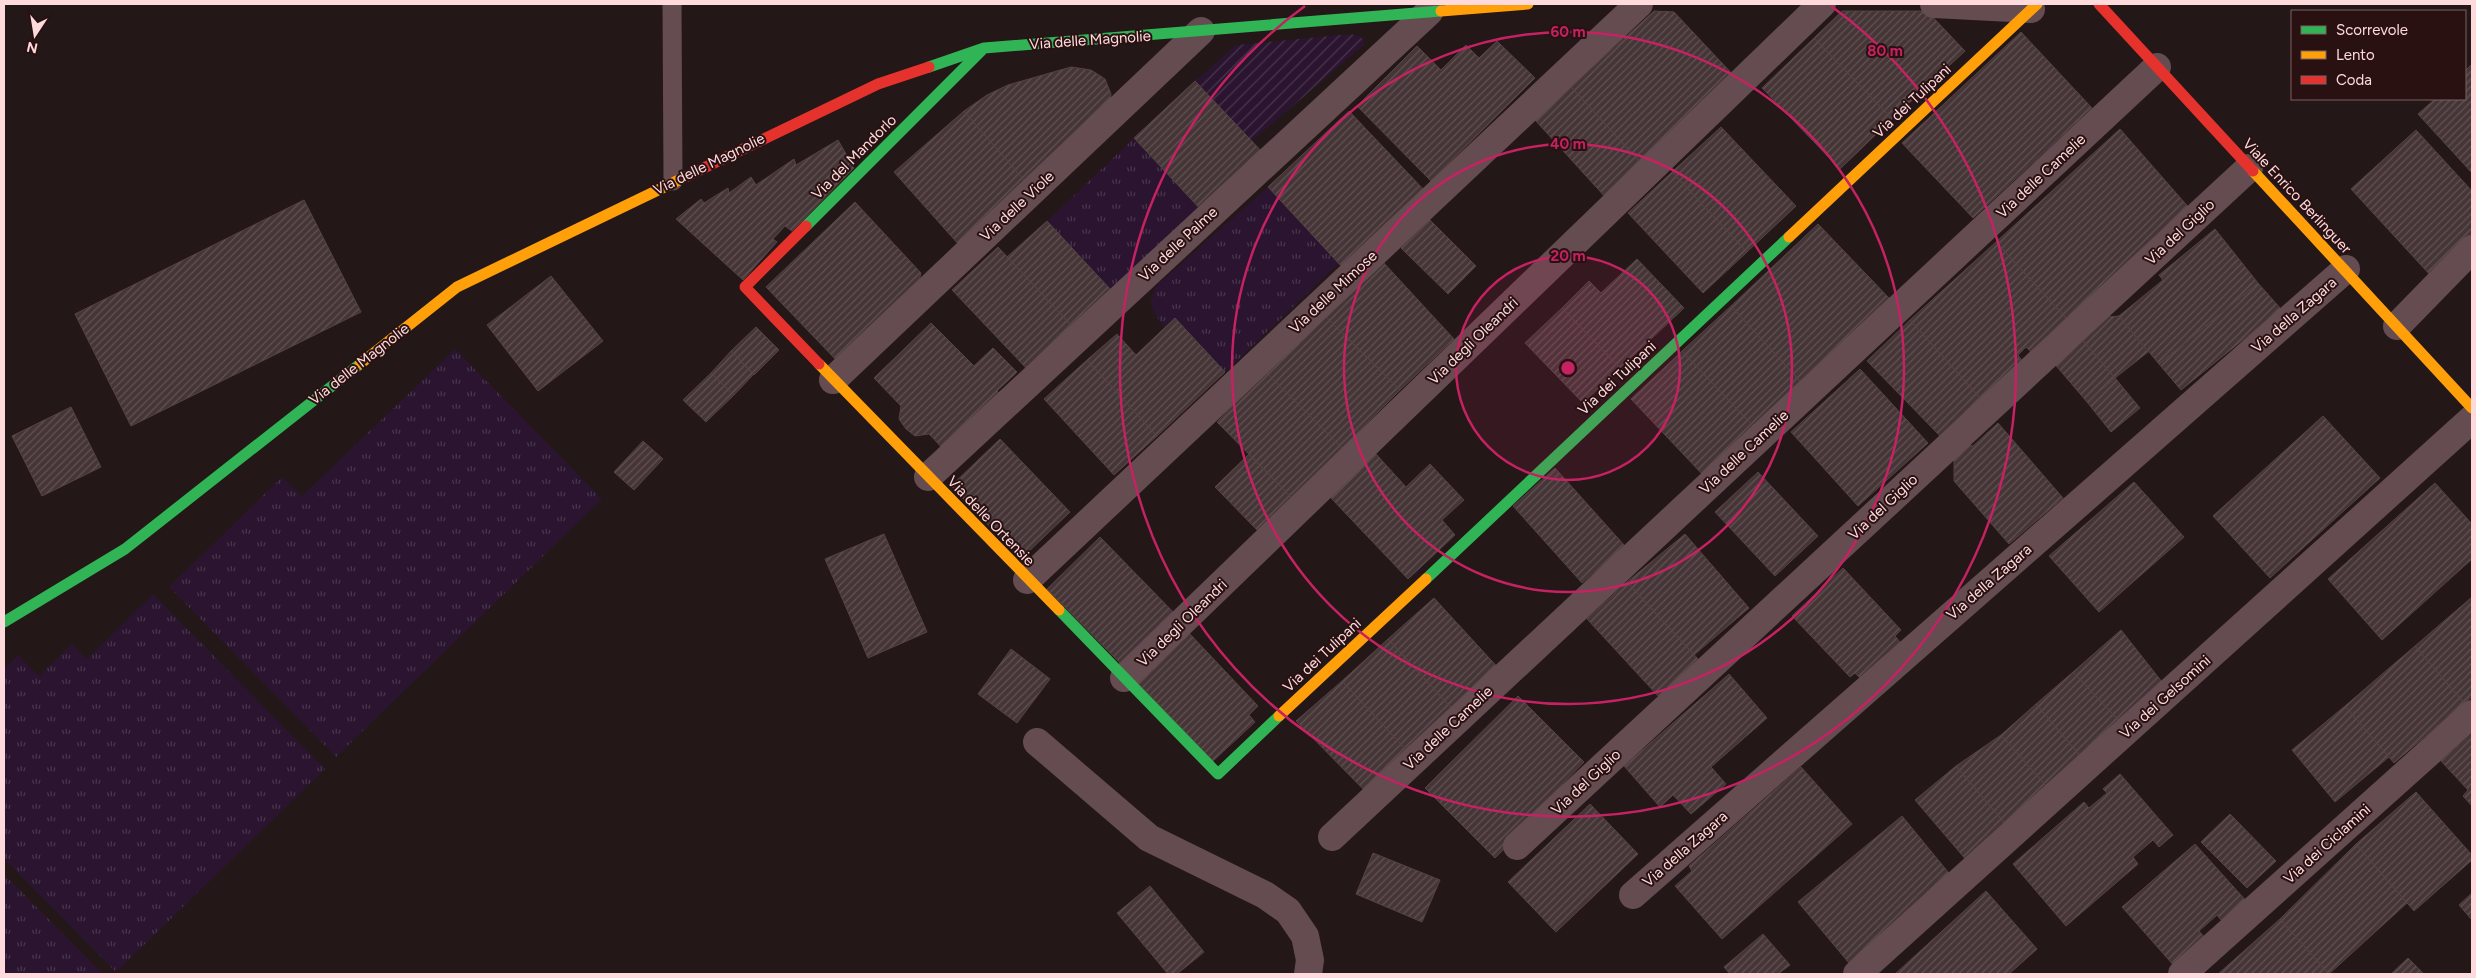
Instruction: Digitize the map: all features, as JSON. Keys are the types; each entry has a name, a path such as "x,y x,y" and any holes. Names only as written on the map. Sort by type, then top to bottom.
{"street":[{"name":"Via delle Magnolie","path":"4,622 125,550 457,287 673,181 878,84 984,48 1201,32 1528,4"},
{"name":"Via delle Mimose","path":"1027,580 1639,4"},
{"name":"Via degli Oleandri","path":"1124,678 1822,4"},
{"path":"1934,4 2034,6"},
{"name":"Viale Enrico Berlinguer","path":"2099,4 2249,168 2346,269 2472,408"},
{"name":"Via dei Tulipani","path":"1218,774 2034,6"},
{"name":"Via delle Palme","path":"928,477 1429,12"},
{"name":"Via delle Viole","path":"833,380 1201,32"},
{"name":"Via del Mandorlo","path":"744,287 984,48"},
{"name":"Via delle Camelie","path":"1332,836 2157,67"},
{"name":"Via del Giglio","path":"1517,846 2249,168"},
{"path":"2397,326 2472,249"},
{"name":"Via della Zagara","path":"1633,895 2346,269"},
{"name":"Via delle Ortensie","path":"744,287 1027,580 1218,774"},
{"name":"Via dei Gelsomini","path":"1857,974 2472,419"},
{"name":"Via dei Ciclamini","path":"2182,974 2472,714"},
{"path":"1037,742 1149,838 1265,895 1288,911 1305,936 1310,960 1308,974"}],"lane":[{"path":"672,4 673,181"}],"green space":[{"path":"1351,34 1359,36 1364,40 1364,45 1252,141 1195,81 1236,45"},
{"path":"1134,138 1202,211 1111,290 1047,221"},
{"path":"1268,187 1340,262 1225,372 1175,319 1165,328 1154,312 1151,302 1152,297 1158,284"},
{"path":"455,349 602,499 336,757 169,587 282,477 302,496"},
{"path":"153,594 325,769 116,972 4,859 4,669 18,655 39,676 72,644 87,659"},
{"path":"4,874 103,974 4,974"}],"building":[{"path":"1654,11 1674,12 1737,79 1644,166 1571,87"},
{"path":"1842,11 1927,11 1965,51 1892,119 1814,38"},
{"path":"2021,32 2092,108 1973,218 1902,143"},
{"path":"1814,38 1892,119 1840,169 1762,88"},
{"path":"1497,41 1535,78 1431,181 1357,106 1417,46 1441,70 1466,45 1479,58"},
{"path":"2472,64 2472,173 2418,114 2434,100 2466,100 2466,70"},
{"path":"1071,67 1091,70 1105,79 1111,94 1108,114 1028,185 964,111 987,95 1008,85"},
{"path":"1195,81 1265,155 1203,212 1134,138"},
{"path":"1571,87 1644,166 1607,199 1535,120"},
{"path":"964,111 1028,185 960,246 894,172"},
{"path":"1349,111 1425,191 1343,268 1268,187"},
{"path":"1721,127 1796,206 1747,252 1672,172"},
{"path":"2120,129 2191,210 2067,319 1996,242"},
{"path":"2416,130 2472,191 2472,239 2431,276 2351,189"},
{"path":"838,140 854,168 792,231 785,226 773,239 777,242 743,280 676,219 701,199 704,203 728,188 729,193 751,177 756,185 794,159 796,165"},
{"path":"1672,172 1747,252 1703,293 1628,213"},
{"path":"304,200 361,312 131,426 75,314"},
{"path":"855,202 921,273 916,293 840,364 766,287"},
{"path":"1430,220 1476,266 1448,294 1401,248"},
{"path":"1047,221 1111,290 1072,326 1007,257"},
{"path":"1818,224 1889,298 1800,381 1731,306"},
{"path":"2215,229 2258,283 2159,364 2119,316 2163,280 2159,275"},
{"path":"1996,242 2067,319 2031,352 2026,347 2018,355 2022,361 1981,399 1910,320"},
{"path":"998,247 1072,326 1026,368 952,290"},
{"path":"1637,259 1684,308 1620,368 1562,308 1589,281 1601,293"},
{"path":"1383,262 1454,339 1400,390 1324,315"},
{"path":"551,276 603,341 538,391 487,325"},
{"path":"2258,283 2281,309 2181,390 2159,364"},
{"path":"1731,306 1800,381 1753,426 1682,351"},
{"path":"1562,308 1620,368 1583,403 1525,343"},
{"path":"1324,315 1400,390 1342,448 1266,372"},
{"path":"2119,316 2148,352 2115,378 2080,337 2106,317"},
{"path":"1175,318 1225,372 1157,436 1087,360 1117,334 1136,355"},
{"path":"1910,320 1981,399 1941,437 1867,361"},
{"path":"931,323 974,366 993,348 1017,372 997,391 1004,398 947,453 929,434 915,436 906,429 899,419 901,406 874,378"},
{"path":"756,327 779,350 754,375 731,351"},
{"path":"2080,337 2115,378 2087,402 2052,361"},
{"path":"731,351 754,374 734,395 711,373"},
{"path":"1682,351 1753,426 1702,474 1631,399"},
{"path":"1087,360 1157,436 1114,475 1044,399"},
{"path":"1860,369 1928,443 1858,506 1791,432"},
{"path":"1266,372 1342,448 1292,498 1217,422"},
{"path":"711,373 734,395 706,422 683,400"},
{"path":"2115,378 2140,408 2111,432 2087,402"},
{"path":"71,407 101,467 42,496 12,436"},
{"path":"2323,416 2380,478 2270,578 2213,516"},
{"path":"1998,423 2063,498 2009,544 1954,481 1954,460 1967,445 1973,446"},
{"path":"1000,439 1070,512 1021,559 951,486"},
{"path":"643,441 663,459 634,490 614,472"},
{"path":"1249,454 1292,498 1258,531 1215,487"},
{"path":"1376,454 1406,487 1430,464 1464,500 1442,520 1455,535 1408,579 1330,497"},
{"path":"1555,468 1625,546 1582,583 1513,506"},
{"path":"1758,472 1818,536 1775,576 1715,512"},
{"path":"2134,482 2184,537 2099,612 2049,556"},
{"path":"2435,483 2472,524 2472,559 2382,640 2328,579"},
{"path":"884,534 927,632 868,658 825,559"},
{"path":"1685,534 1749,608 1694,655 1627,582"},
{"path":"1100,537 1178,617 1125,668 1047,589"},
{"path":"1843,568 1901,630 1895,636 1900,642 1861,679 1855,673 1850,677 1792,616"},
{"path":"1627,582 1699,660 1659,697 1587,619"},
{"path":"2472,597 2472,697 2464,703 2415,646"},
{"path":"1434,598 1502,672 1456,713 1388,639"},
{"path":"2121,630 2166,687 2123,725 2073,672"},
{"path":"1189,633 1258,706 1249,715 1255,722 1213,761 1137,682"},
{"path":"1388,639 1456,713 1411,755 1342,681"},
{"path":"2415,646 2464,703 2394,763 2345,706"},
{"path":"1011,649 1050,679 1017,723 978,694"},
{"path":"2073,672 2123,725 2083,759 2036,704"},
{"path":"1729,674 1767,718 1711,767 1726,784 1691,814 1673,795 1660,807 1624,766"},
{"path":"1342,681 1411,755 1368,794 1296,721"},
{"path":"1518,696 1584,762 1557,790 1561,793 1495,858 1425,788"},
{"path":"2036,704 2083,759 2049,789 2001,735"},
{"path":"2345,706 2389,757 2335,802 2292,750"},
{"path":"2472,734 2472,806 2463,796 2468,790 2441,761"},
{"path":"2001,735 2049,789 2008,827 1956,766"},
{"path":"1956,766 2008,827 1967,861 1915,800"},
{"path":"1801,767 1852,824 1722,939 1675,886 1692,871 1689,866"},
{"path":"2120,774 2173,835 2159,847 2153,840 2133,857 2138,864 2066,926 2013,864 2084,802 2089,808 2107,793 2103,789"},
{"path":"2416,792 2472,855 2472,860 2414,911 2356,844"},
{"path":"1590,804 1638,854 1556,932 1508,882"},
{"path":"2230,814 2276,861 2247,888 2201,842"},
{"path":"1902,816 1953,878 1849,963 1798,902"},
{"path":"2195,844 2249,904 2225,925 2217,915 2199,931 2206,939 2175,967 2122,907"},
{"path":"2356,844 2407,903 2329,974 2280,919"},
{"path":"1373,853 1440,880 1422,922 1356,894"},
{"path":"1150,886 1204,952 1177,974 1168,974 1117,913"},
{"path":"1986,891 2037,949 2009,974 1895,974"},
{"path":"2472,893 2472,920 2459,905"},
{"path":"2280,919 2329,974 2218,974"},
{"path":"1763,934 1790,965 1778,974 1730,974 1724,967"},
{"path":"2408,958 2424,974 2391,974"}],"traffic: fast":[{"path":"929,67 984,48 1441,11"},
{"path":"806,226 984,48"},
{"path":"1426,579 1789,237"},
{"path":"4,622 125,549 360,364"},
{"path":"1059,610 1218,774 1279,716"}],"traffic: slow":[{"path":"1441,11 1528,4"},
{"path":"1789,237 2037,4"},
{"path":"2253,171 2472,408"},
{"path":"360,364 457,287 683,178"},
{"path":"819,364 1059,610"},
{"path":"1279,716 1426,579"}],"traffic: jam":[{"path":"2099,4 2253,171"},
{"path":"683,178 878,84 929,67"},
{"path":"806,226 745,287 819,364"}]}
